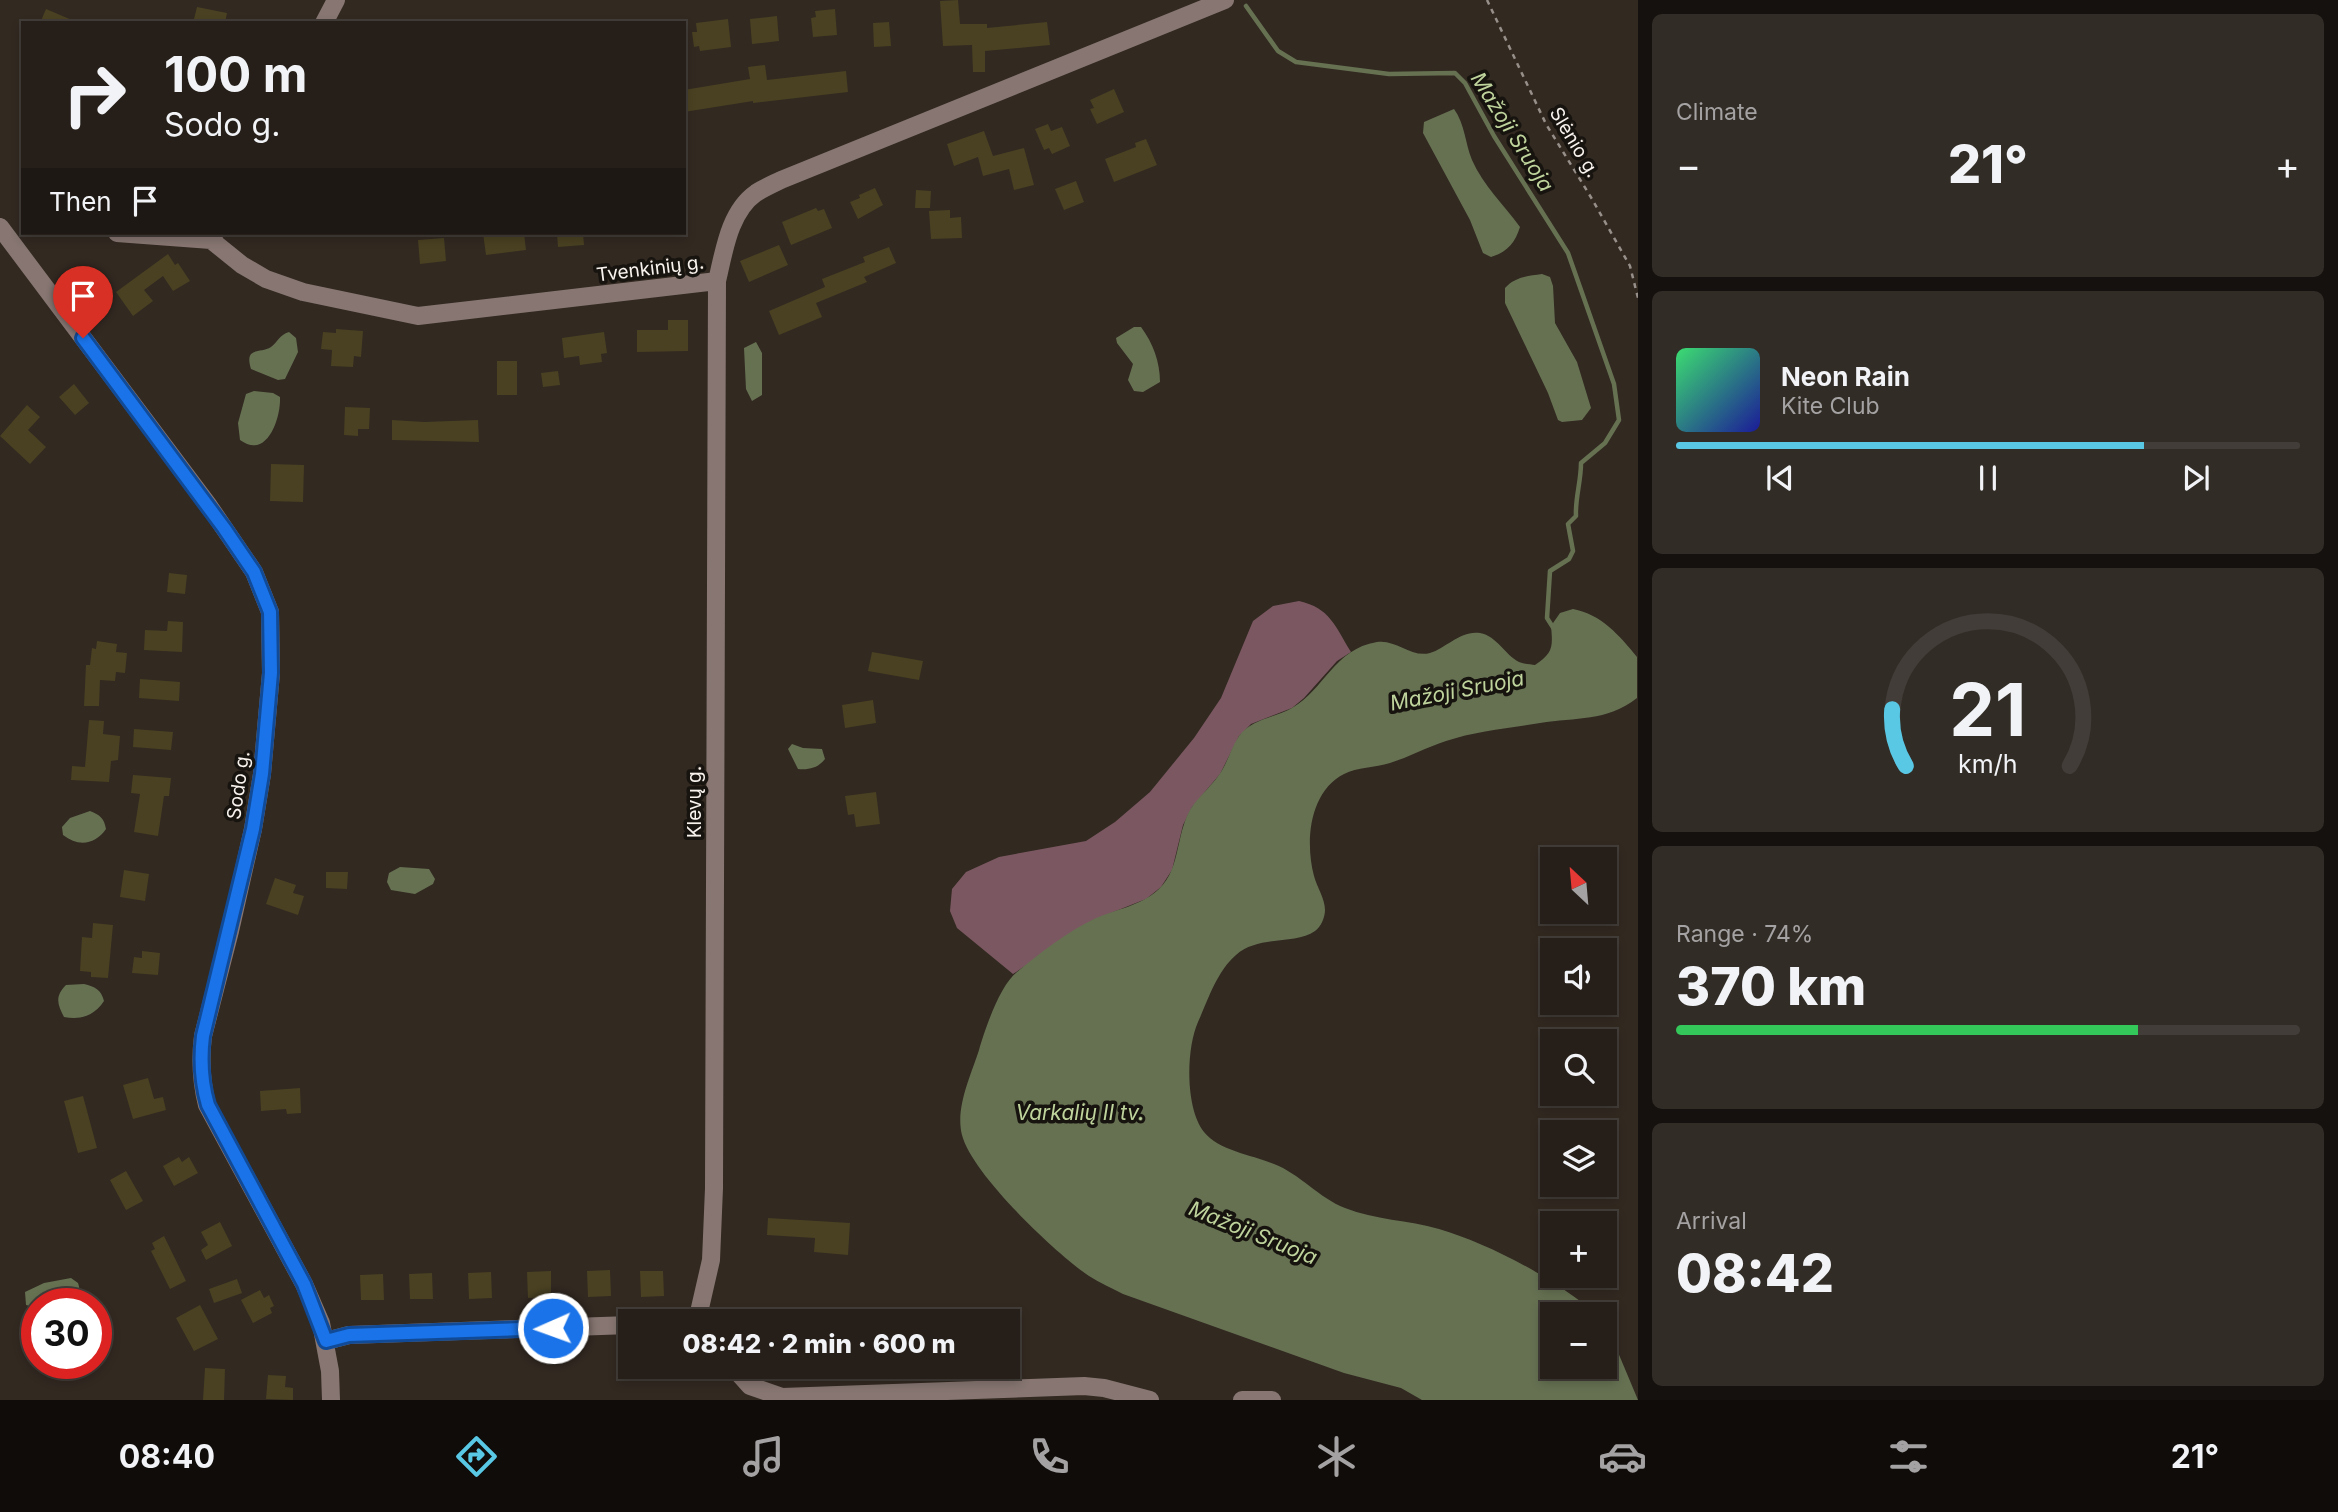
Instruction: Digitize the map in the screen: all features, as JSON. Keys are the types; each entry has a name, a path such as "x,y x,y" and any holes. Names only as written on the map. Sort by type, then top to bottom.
{"street":[{"path":"325,21 336,0"},
{"name":"Tvenkinių g.","path":"213,236 242,265 266,279 303,292 418,316 717,281 729,234 739,211 754,194 793,175 1225,0"},
{"path":"2,230 21,232"},
{"name":"Sodo g.","path":"2,230 209,506 254,572 270,612 271,673 262,774 253,829 203,1036 200,1062 202,1086 208,1105 304,1284 326,1341 331,1400"},
{"path":"181,235 213,236"},
{"name":"Klevų g.","path":"700,1309 711,1260 714,1188 717,281"},
{"path":"326,1341 349,1335 618,1325"},
{"path":"744,1379 750,1386 782,1397 1084,1386 1104,1388 1150,1400"},
{"path":"1242,1400 1272,1400"}],"path":[{"name":"Slėnio g.","path":"1487,0 1545,124 1630,266 1638,298"}],"shaded area":[{"path":"1299,601 1325,613 1351,652 1337,661 1292,708 1251,724 1239,736 1220,774 1192,807 1183,825 1172,870 1161,887 1146,899 1093,920 1013,974 957,928 950,911 952,889 966,872 999,857 1086,841 1115,822 1150,792 1194,738 1221,698 1253,621 1273,606"}],"water":[{"path":"1454,109 1477,169 1520,227 1510,246 1491,257 1483,253 1470,220 1423,133 1424,122"},
{"path":"1542,274 1550,277 1555,323 1577,362 1591,408 1582,420 1558,420 1505,303 1505,288 1509,284"},
{"path":"1134,327 1141,327 1145,333 1159,367 1160,382 1143,392 1134,391 1128,380 1133,364 1116,338"},
{"path":"289,332 296,338 298,352 285,379 278,380 251,369 251,354 271,347"},
{"path":"756,342 762,353 762,395 752,401 746,389 744,348"},
{"path":"254,391 273,393 280,397 280,406 275,425 265,441 250,445 240,440 238,423 246,394"},
{"name":"Varkalių II tv.","path":"1573,609 1583,612 1601,621 1617,634 1637,657 1637,698 1602,715 1492,730 1457,738 1390,763 1349,772 1332,782 1317,805 1310,834 1311,863 1325,906 1322,922 1307,935 1265,942 1245,949 1223,969 1194,1033 1189,1078 1193,1108 1198,1121 1204,1132 1218,1144 1283,1168 1345,1208 1459,1236 1501,1253 1540,1275 1540,1288 1562,1288 1581,1302 1540,1302 1540,1379 1617,1379 1617,1350 1638,1400 1422,1400 1401,1388 1344,1373 1123,1294 1089,1276 1056,1250 1016,1212 981,1170 962,1135 962,1103 968,1081 994,1008 1011,978 1044,950 1074,930 1136,903 1159,889 1172,870 1188,814 1219,775 1239,736 1250,726 1292,708 1303,700 1350,653 1362,646 1384,642 1416,653 1430,653 1466,634 1480,633 1491,638 1519,662 1535,665 1551,649 1551,626 1560,613"},
{"path":"792,744 803,748 822,749 825,759 813,768 798,769 788,749"},
{"path":"90,811 104,822 106,829 102,834 92,841 80,843 63,835 62,827 70,818"},
{"path":"400,867 429,869 435,879 433,884 415,894 391,890 387,882 389,873"},
{"path":"84,984 97,989 104,1001 87,1016 64,1017 59,1004 60,993 66,985"},
{"path":"71,1278 78,1283 79,1288 33,1288 44,1283"}],"building":[{"path":"958,0 960,24 987,24 987,28 1047,22 1050,45 985,51 985,72 973,72 972,45 943,46 940,1"},
{"path":"197,7 227,13 225,21 194,21"},
{"path":"46,9 74,21 41,21"},
{"path":"835,9 837,35 813,37 811,18 816,17 815,11"},
{"path":"777,16 779,41 752,44 750,19"},
{"path":"728,19 731,47 700,51 699,46 694,47 692,32 697,32 696,23"},
{"path":"889,22 891,46 874,47 873,23"},
{"path":"765,65 767,80 846,71 848,92 753,101 686,112 686,90 750,79 748,67"},
{"path":"1114,89 1124,112 1097,124 1090,109 1094,108 1090,100"},
{"path":"1048,124 1051,131 1062,127 1070,146 1052,154 1049,148 1044,150 1035,129"},
{"path":"984,131 993,156 1024,148 1034,185 1014,190 1009,169 983,176 978,157 954,166 947,144"},
{"path":"1146,139 1157,165 1114,182 1105,159 1136,147 1135,143"},
{"path":"1076,181 1084,202 1064,210 1055,189"},
{"path":"875,188 883,205 858,219 850,202"},
{"path":"916,190 931,191 930,208 915,208"},
{"path":"816,208 818,211 824,209 832,228 791,245 782,222"},
{"path":"950,210 950,218 961,217 962,238 931,239 929,211"},
{"path":"483,235 524,235 526,250 486,255"},
{"path":"557,235 583,235 584,245 558,247"},
{"path":"444,238 446,261 420,264 418,240"},
{"path":"779,245 788,265 749,282 740,261"},
{"path":"889,247 896,263 864,277 867,282 816,303 822,317 779,335 769,311 825,287 822,279 865,262 863,257"},
{"path":"168,254 190,281 173,291 163,276 144,290 153,301 133,316 116,292"},
{"path":"668,320 688,320 688,351 637,352 637,330 668,330"},
{"path":"336,329 363,331 361,357 354,356 353,367 331,366 332,350 321,349 323,332 336,333"},
{"path":"604,332 607,353 601,354 602,362 580,365 579,356 564,358 562,338"},
{"path":"497,361 517,361 517,395 497,395"},
{"path":"558,371 560,385 543,387 541,373"},
{"path":"74,384 89,403 75,415 59,397"},
{"path":"27,405 40,417 28,430 46,447 30,464 0,436"},
{"path":"345,407 370,408 369,429 358,429 358,436 344,435"},
{"path":"392,420 478,420 479,442 392,440"},
{"path":"271,464 304,465 303,502 270,501"},
{"path":"169,573 187,575 185,594 167,592"},
{"path":"168,621 183,622 182,652 144,650 145,630 167,631"},
{"path":"97,641 117,644 116,652 127,653 125,673 116,672 115,681 100,680 99,706 84,706 86,665 90,665 92,648 96,649"},
{"path":"872,652 923,661 919,680 868,671"},
{"path":"140,679 180,682 179,701 139,698"},
{"path":"873,700 876,723 845,728 842,705"},
{"path":"89,720 104,721 103,734 120,736 118,760 111,761 109,782 71,780 72,766 85,767"},
{"path":"134,729 173,732 171,750 133,747"},
{"path":"133,775 171,778 169,796 164,796 158,836 134,832 140,794 131,793"},
{"path":"876,792 880,824 856,827 854,814 848,815 845,796"},
{"path":"124,870 149,874 145,901 120,897"},
{"path":"326,872 348,872 347,889 326,888"},
{"path":"275,878 296,885 293,893 304,896 298,915 266,904"},
{"path":"93,923 113,925 108,978 91,977 91,972 80,971 82,937 92,938"},
{"path":"142,951 160,953 158,975 132,973 134,957 142,958"},
{"path":"148,1078 154,1099 163,1097 166,1110 133,1119 123,1085"},
{"path":"300,1088 301,1113 287,1114 286,1109 261,1111 260,1091"},
{"path":"83,1096 97,1148 78,1153 64,1101"},
{"path":"179,1157 182,1162 189,1157 198,1173 174,1186 163,1166"},
{"path":"126,1171 143,1201 126,1210 110,1180"},
{"path":"768,1218 850,1223 848,1255 814,1252 815,1238 767,1235"},
{"path":"220,1222 232,1246 206,1260 201,1250 208,1245 201,1232"},
{"path":"164,1236 186,1281 170,1289 151,1251 155,1249 152,1243"},
{"path":"610,1270 611,1296 588,1297 587,1271"},
{"path":"551,1271 551,1297 528,1298 527,1272"},
{"path":"640,1271 663,1271 664,1296 641,1297"},
{"path":"491,1272 492,1298 469,1299 468,1273"},
{"path":"432,1273 433,1299 410,1299 409,1274"},
{"path":"383,1274 384,1300 361,1300 360,1275"},
{"path":"237,1279 242,1293 214,1303 209,1289"},
{"path":"260,1290 264,1298 269,1295 274,1306 270,1308 272,1313 253,1323 241,1300"},
{"path":"200,1305 218,1339 194,1351 176,1318"},
{"path":"205,1368 225,1369 224,1400 203,1400"},
{"path":"268,1375 286,1376 285,1387 293,1388 293,1400 266,1399"}],"waterway":[{"name":"Mažoji Sruoja","path":"1246,6 1278,51 1296,62 1389,74 1455,73 1465,83 1494,136 1568,253 1614,384 1619,420 1605,443 1581,463 1576,516 1568,524 1573,551 1569,559 1550,571 1547,618 1554,629"}],"route":[{"path":"83,338 209,506 254,572 270,612 271,673 262,774 253,829 203,1036 200,1062 202,1086 208,1105 304,1284 326,1341 349,1335 553,1328"}]}
